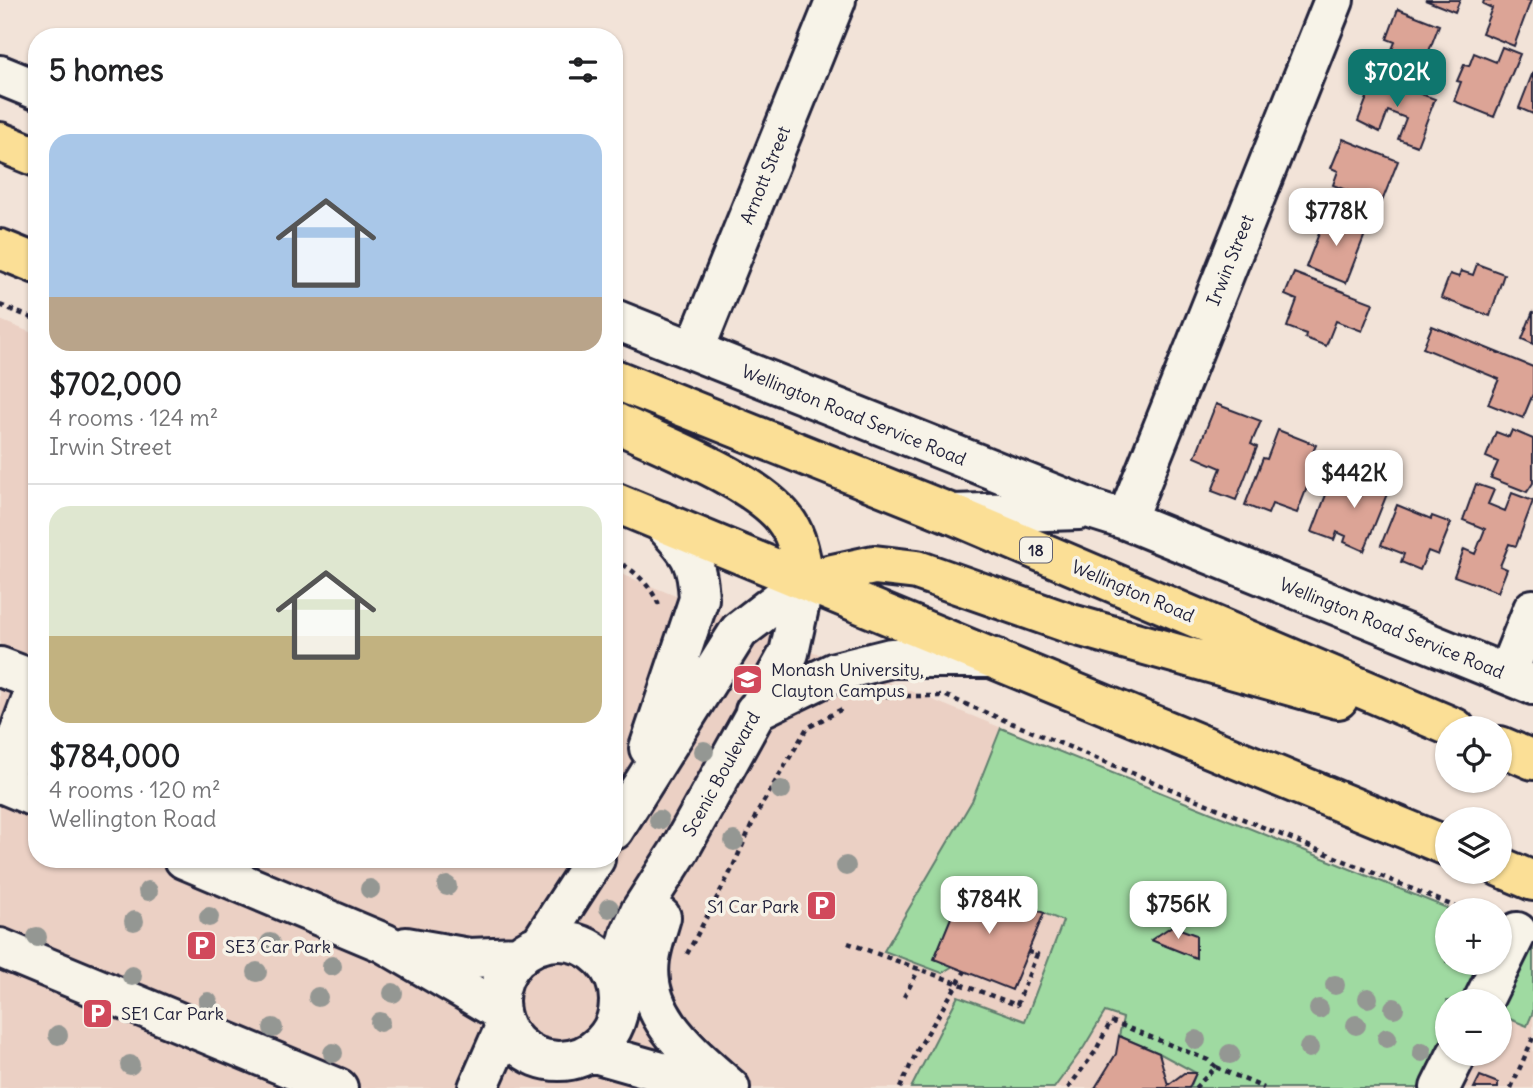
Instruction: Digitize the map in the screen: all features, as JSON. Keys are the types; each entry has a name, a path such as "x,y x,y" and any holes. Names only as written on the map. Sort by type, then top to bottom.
{"highway":[{"path":"0,142 28,153"},
{"path":"0,248 28,260"},
{"name":"Wellington Road","path":"623,383 952,514 1435,719"},
{"path":"623,426 732,478 760,495 788,524 799,550 805,580"},
{"path":"623,506 1435,841"},
{"path":"805,580 874,565 917,570 1071,624 1251,677 1435,724"},
{"path":"1512,751 1533,760"},
{"path":"1512,872 1533,881"}],"street":[{"name":"Arnott Street","path":"694,351 836,0"},
{"name":"Irwin Street","path":"1110,515 1334,0"},
{"path":"0,75 28,86"},
{"name":"Wellington Road Service Road","path":"623,323 1520,679"},
{"name":"Wellington Road Service Road","path":"952,514 1110,515"},
{"path":"623,814 699,599 698,576 691,553 661,521"},
{"path":"623,817 739,631 805,580"},
{"name":"Scenic Boulevard","path":"617,1001 630,934 640,912 679,851 789,653 805,580"},
{"path":"1520,679 1533,609"},
{"path":"755,711 842,688 891,658 997,658"},
{"path":"0,667 28,679"},
{"path":"28,707 0,783 28,794"},
{"path":"679,851 649,960 650,995 664,1023 690,1052 729,1088"},
{"path":"205,868 384,943 502,1019"},
{"path":"589,868 530,950 512,963 503,978 499,994 502,1019 516,1043 531,1054 571,1067 718,1088"},
{"path":"1489,989 1517,932"},
{"path":"384,943 469,958 530,950 559,941 578,944 595,953 609,967 617,1001 607,1037 571,1067"},
{"path":"0,948 338,1088"},
{"path":"617,1001 729,1088"},
{"path":"478,1088 502,1019"},
{"path":"1440,1088 1451,1066"}],"path":[{"path":"0,305 28,316"},
{"path":"623,564 651,588 658,603 699,599"},
{"path":"683,961 731,871 757,813 807,728 842,688"},
{"path":"874,699 887,696 946,696 1435,898"},
{"path":"848,943 1017,1005 1037,954 1028,952"},
{"path":"904,997 919,968"},
{"path":"900,1088 918,1049 965,971"},
{"path":"1069,1088 1095,1052 1111,1021 1208,1060 1216,1068 1264,1088"},
{"path":"1511,1088 1533,1038"},
{"path":"1195,1088 1216,1068"}],"shaded area":[{"name":"Monash University, Clayton Campus","path":"0,320 28,331 28,868 623,868 623,575 1435,903 1435,975 1512,975 1512,955 1533,943 1533,1088 0,1088"}],"green space":[{"path":"1001,728 1435,903 1435,975 1512,975 1512,955 1533,943 1533,1012 1527,1026 1512,1020 1512,989 1435,989 1435,1066 1440,1066 1429,1088 1190,1088 1196,1073 1119,1036 1123,1018 1105,1012 1054,1088 911,1088 958,996 1025,1021 1063,921 966,881 953,966 942,973 884,951 972,801"}],"building":[{"path":"1425,0 1460,0 1455,12"},
{"path":"1484,0 1531,0 1514,46 1482,33 1492,8 1483,4"},
{"path":"1398,9 1439,25 1424,64 1391,52 1395,42 1387,39"},
{"path":"1502,47 1520,54 1494,117 1454,101 1461,82 1457,81 1464,65 1469,66 1474,53 1496,62"},
{"path":"1533,72 1533,114 1519,108"},
{"path":"1375,77 1435,99 1417,146 1398,139 1406,118 1388,111 1380,132 1358,121"},
{"path":"1343,139 1398,161 1381,204 1333,185 1338,171 1331,168"},
{"path":"1327,213 1367,229 1346,283 1306,267"},
{"path":"1477,264 1504,274 1490,316 1441,298 1450,274 1459,277 1461,271 1473,275"},
{"path":"1294,273 1373,303 1362,331 1336,321 1326,346 1287,327 1297,300 1285,295"},
{"path":"1533,311 1533,344 1522,339"},
{"path":"1432,326 1533,367 1533,394 1523,418 1488,404 1499,379 1423,348"},
{"path":"1216,404 1261,421 1251,444 1257,447 1236,500 1212,491 1221,468 1195,457"},
{"path":"1278,430 1316,445 1306,469 1313,472 1297,513 1272,504 1268,514 1245,505 1263,458 1267,459"},
{"path":"1512,430 1533,439 1533,483 1527,492 1491,478 1498,462 1486,457 1496,432 1509,437"},
{"path":"1372,465 1395,474 1364,551 1344,542 1346,536 1337,532 1334,540 1312,532 1330,484 1360,496"},
{"path":"1476,484 1494,490 1488,504 1505,511 1512,493 1533,501 1516,546 1509,544 1500,566 1507,569 1498,592 1454,576 1464,549 1475,554 1485,529 1463,520"},
{"path":"1397,505 1431,519 1432,516 1451,523 1438,555 1428,551 1420,570 1401,562 1404,554 1381,545"},
{"path":"966,881 1044,913 1012,990 934,959"},
{"path":"1172,926 1196,935 1196,958 1151,940"},
{"path":"1119,1036 1159,1053 1168,1085 1184,1073 1196,1073 1189,1088 1095,1088 1116,1054"},
{"path":"1480,1076 1498,1083 1498,1088 1474,1088"}],"place":[{"name":"Monash University, Clayton Campus","path":"748,679"},
{"name":"S1 Car Park","path":"822,906"},
{"name":"SE3 Car Park","path":"202,946"},
{"name":"SE1 Car Park","path":"98,1013"}]}
